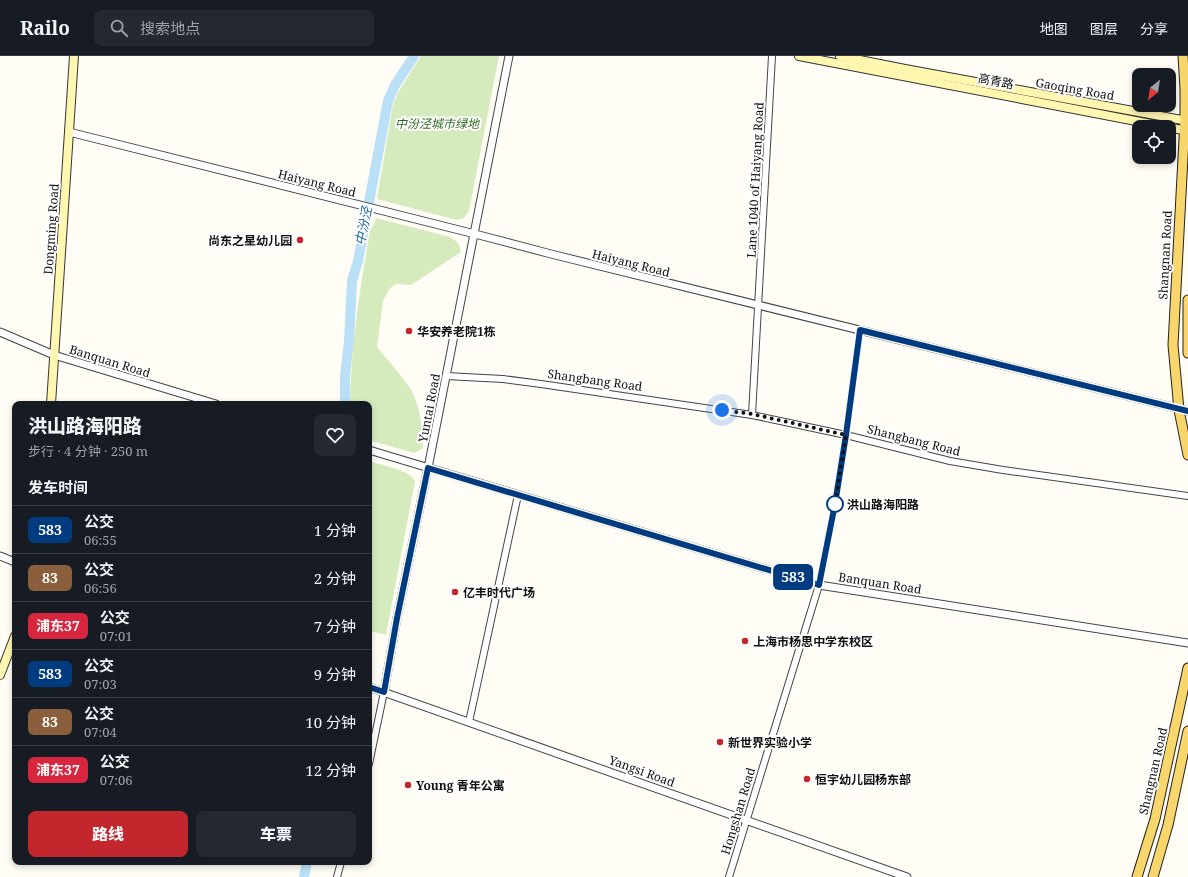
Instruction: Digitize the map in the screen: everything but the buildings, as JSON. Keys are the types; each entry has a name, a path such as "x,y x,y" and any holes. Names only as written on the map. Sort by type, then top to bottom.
{"main road":[{"name":"Dongming Road","path":"51,401 74,56"},
{"name":"高青路","path":"799,56 1186,125"},
{"name":"Gaoqing Road","path":"840,56 1186,125"},
{"name":"Shangnan Road","path":"1183,56 1186,125 1173,345 1184,410 1188,455"},
{"path":"1188,300 1188,353"},
{"path":"0,675 12,644"},
{"name":"Shangnan Road","path":"1137,877 1155,819 1188,668"},
{"path":"1153,877 1168,825 1188,731"}],"street":[{"name":"Yuntai Road","path":"372,750 509,56"},
{"name":"Lane 1040 of Haiyang Road","path":"752,414 772,56"},
{"name":"Haiyang Road","path":"69,132 758,306 1184,410"},
{"name":"Hongshan Road","path":"729,877 819,585 835,504 860,330"},
{"name":"Banquan Road","path":"0,332 54,355 206,401"},
{"name":"Shangbang Road","path":"446,376 535,383 752,414 846,435 950,461 1188,496"},
{"name":"Banquan Road","path":"372,451 819,585 1188,643"},
{"path":"469,722 518,495"},
{"path":"0,556 12,561"},
{"name":"Yangsi Road","path":"372,688 907,877"},
{"path":"337,877 340,865"}],"green space":[{"name":"中汾泾城市绿地","path":"421,56 499,56 469,211 464,218 457,220 377,199 393,104 399,91"},
{"path":"376,218 450,237 458,243 461,252 411,285 396,284 389,289 383,301 377,347 410,388 417,402 423,448 414,453 372,441 372,401 350,401 354,338 370,230"},
{"path":"372,462 402,471 412,477 415,481 386,635 372,632"}],"waterway":[{"name":"中汾泾","path":"345,401 345,376 349,341 352,281 358,261 388,101 395,85 414,56"},
{"name":"中汾泾","path":"304,877 306,865"}],"bus line":[{"name":"583","path":"372,688 384,692 397,618 428,468 819,585 835,504 860,330 1188,411"}],"place":[{"name":"尚东之星幼儿园","path":"300,240"},
{"name":"华安养老院1栋","path":"409,331"},
{"name":"洪山路海阳路","path":"835,504"},
{"name":"亿丰时代广场","path":"455,592"},
{"name":"上海市杨思中学东校区","path":"745,641"},
{"name":"新世界实验小学","path":"720,742"},
{"name":"恒宇幼儿园杨东部","path":"807,779"},
{"name":"Young 青年公寓","path":"408,785"}],"route":[{"path":"722,410 752,414 846,435 835,504"}]}
